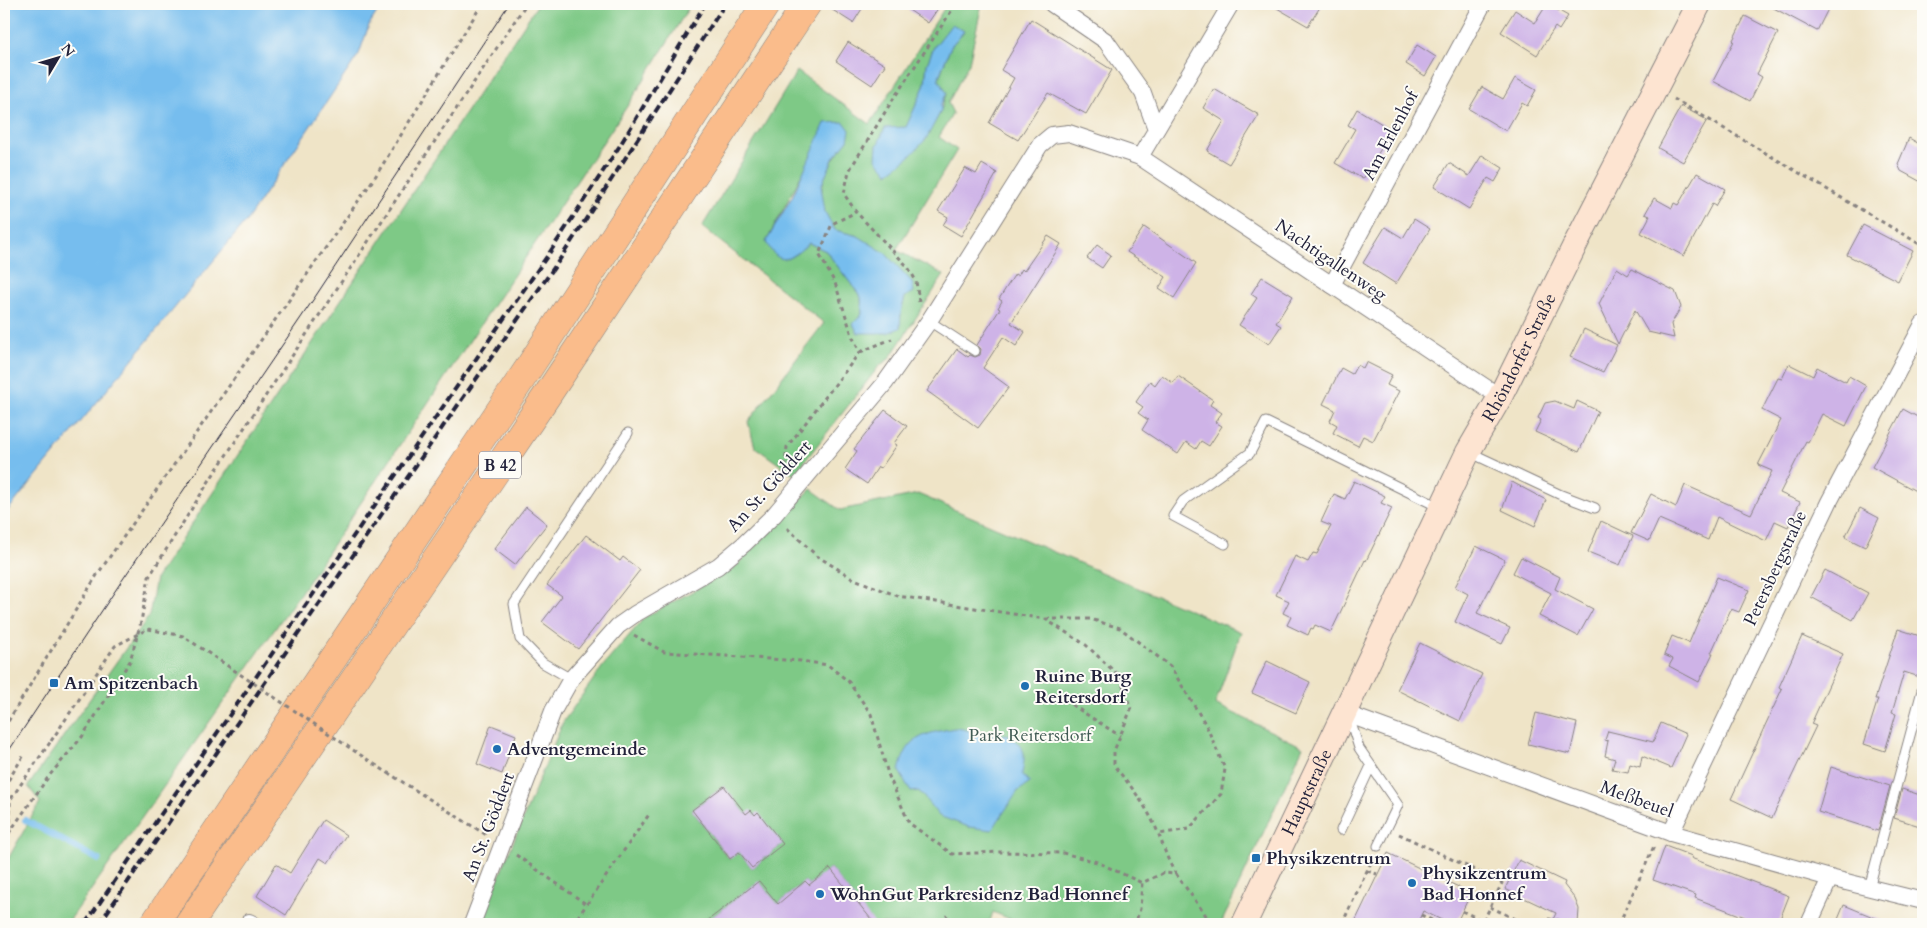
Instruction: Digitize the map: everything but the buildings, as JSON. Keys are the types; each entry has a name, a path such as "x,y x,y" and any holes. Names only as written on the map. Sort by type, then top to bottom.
{"highway":[{"name":"B 42","path":"154,924 523,378 766,4"},
{"name":"B 42","path":"189,924 550,391 807,4"}],"main road":[{"name":"Rhöndorfer Straße","path":"1344,713 1468,452 1500,397 1577,241 1699,4"},
{"name":"Hauptstraße","path":"1244,924 1344,713"}],"street":[{"path":"1052,4 1106,41 1143,93 1156,129"},
{"path":"1140,157 1230,4"},
{"name":"Am Erlenhof","path":"1332,285 1483,4"},
{"name":"An St. Göddert","path":"472,924 554,711 571,680 618,626 635,614 718,566 774,515 886,383 929,322 1040,145 1052,135 1069,133 1140,157"},
{"name":"Nachtigallenweg","path":"1140,157 1500,397"},
{"name":"Petersbergstraße","path":"1666,832 1829,502 1923,324"},
{"name":"Meßbeuel","path":"1344,713 1666,832 1830,878 1923,901"},
{"path":"1809,924 1830,878"}],"lane":[{"path":"929,322 975,351"},
{"path":"1225,544 1173,516 1183,501 1250,453 1266,422 1442,508"},
{"path":"571,680 543,663 520,639 514,604 628,433"},
{"path":"1468,452 1561,495 1595,508"},
{"path":"1869,888 1923,687"},
{"path":"1344,713 1352,726 1359,748 1398,805 1378,846"},
{"path":"1342,830 1371,766"}],"path":[{"path":"4,728 97,575 375,176 482,4"},
{"path":"4,840 49,776 82,736 130,660 141,622 149,577 211,478 526,4"},
{"path":"929,322 918,311 919,301 916,281 908,266 856,212 844,194 849,171 890,104 956,4"},
{"path":"1670,97 1923,246"},
{"path":"856,212 832,224 818,254 835,283 853,338 860,352"},
{"path":"783,483 787,447 860,352 891,340 898,333"},
{"path":"774,515 817,556 854,579 898,596 1045,619 1090,618 1120,628 1170,666 1206,725 1225,769 1221,794 1189,829 1159,834"},
{"path":"1045,619 1086,645 1120,677 1131,709 1114,751 1114,766 1138,794 1159,834 1166,858 1212,924"},
{"path":"618,626 664,652 801,661 828,665 848,681 871,714 888,774 909,823 952,854 1000,852 1063,853 1097,862 1142,882 1163,873 1176,874"},
{"path":"10,830 10,800 50,741 116,646 148,629 183,636 374,764 502,845 586,904"},
{"path":"1072,705 1120,736"},
{"path":"4,787 24,755"},
{"path":"573,924 650,813"},
{"path":"1387,828 1502,883 1482,922 1462,911"},
{"path":"1619,924 1666,832"},
{"path":"1342,924 1378,846"},
{"path":"1367,871 1378,874"},
{"path":"1135,924 1140,909 1142,882"},
{"path":"1490,907 1526,924"},
{"path":"944,924 948,915"},
{"path":"1421,915 1438,924"},
{"path":"1542,924 1547,919 1558,920"}],"green space":[{"path":"538,4 691,4 632,99 301,592 67,924 4,924 4,866 40,802 28,786 149,616 156,578"},
{"path":"947,4 982,4 969,63 948,103 953,113 939,137 957,150 896,250 944,275 889,359 880,365 794,475 755,447 748,422 824,323 702,227 797,71 870,124","holes":["952,25 964,31 951,46 938,80 947,93 937,118 932,124 877,146 885,128 906,128 925,83 927,64 934,47","848,140 830,165 826,174 823,183 822,203 825,213 835,230 858,236 905,297 901,312 900,328 862,314 861,297 826,251 809,243 766,242 802,174"]},
{"name":"Park Reitersdorf","path":"811,489 840,510 918,494 1241,632 1215,704 1303,747 1221,924 1058,924 1045,919 1043,924 1022,924 993,912 989,924 866,924 871,920 830,868 809,885 805,881 778,904 759,881 703,924 481,924 563,722 603,666 645,617 732,570","holes":["724,786 746,814 755,815 783,844 752,868 739,852 729,859 692,810"]}],"water":[{"path":"4,4 382,4 369,25 359,54 247,220 4,515"},
{"path":"952,24 964,31 951,46 938,79 947,93 941,104 941,111 926,139 909,157 888,173 876,159 877,146 885,128 906,127 925,83 927,64 934,47"},
{"path":"844,122 850,130 848,140 834,157 821,186 825,212 835,230 858,236 885,253 912,282 914,292 905,297 901,312 900,328 887,333 858,333 853,324 862,314 861,297 826,251 809,243 786,259 776,256 766,242 793,195 825,123"},
{"path":"955,728 986,735 1007,734 1018,743 1023,751 1022,774 1030,783 1018,791 992,830 969,827 939,816 919,791 911,792 899,771 907,750 918,739 934,732"}],"waterway":[{"path":"25,820 99,860"}],"tram line":[{"path":"4,758 313,300 509,4"}],"railway":[{"path":"85,924 550,252 619,147 705,4"},
{"path":"99,924 303,627 560,259 725,4"}],"place":[{"name":"Am Spitzenbach","path":"54,683"},
{"name":"Ruine Burg Reitersdorf","path":"1025,686"},
{"name":"Adventgemeinde","path":"497,749"},
{"name":"Physikzentrum","path":"1256,858"},
{"name":"Physikzentrum Bad Honnef","path":"1412,883"},
{"name":"WohnGut Parkresidenz Bad Honnef","path":"820,894"}]}
